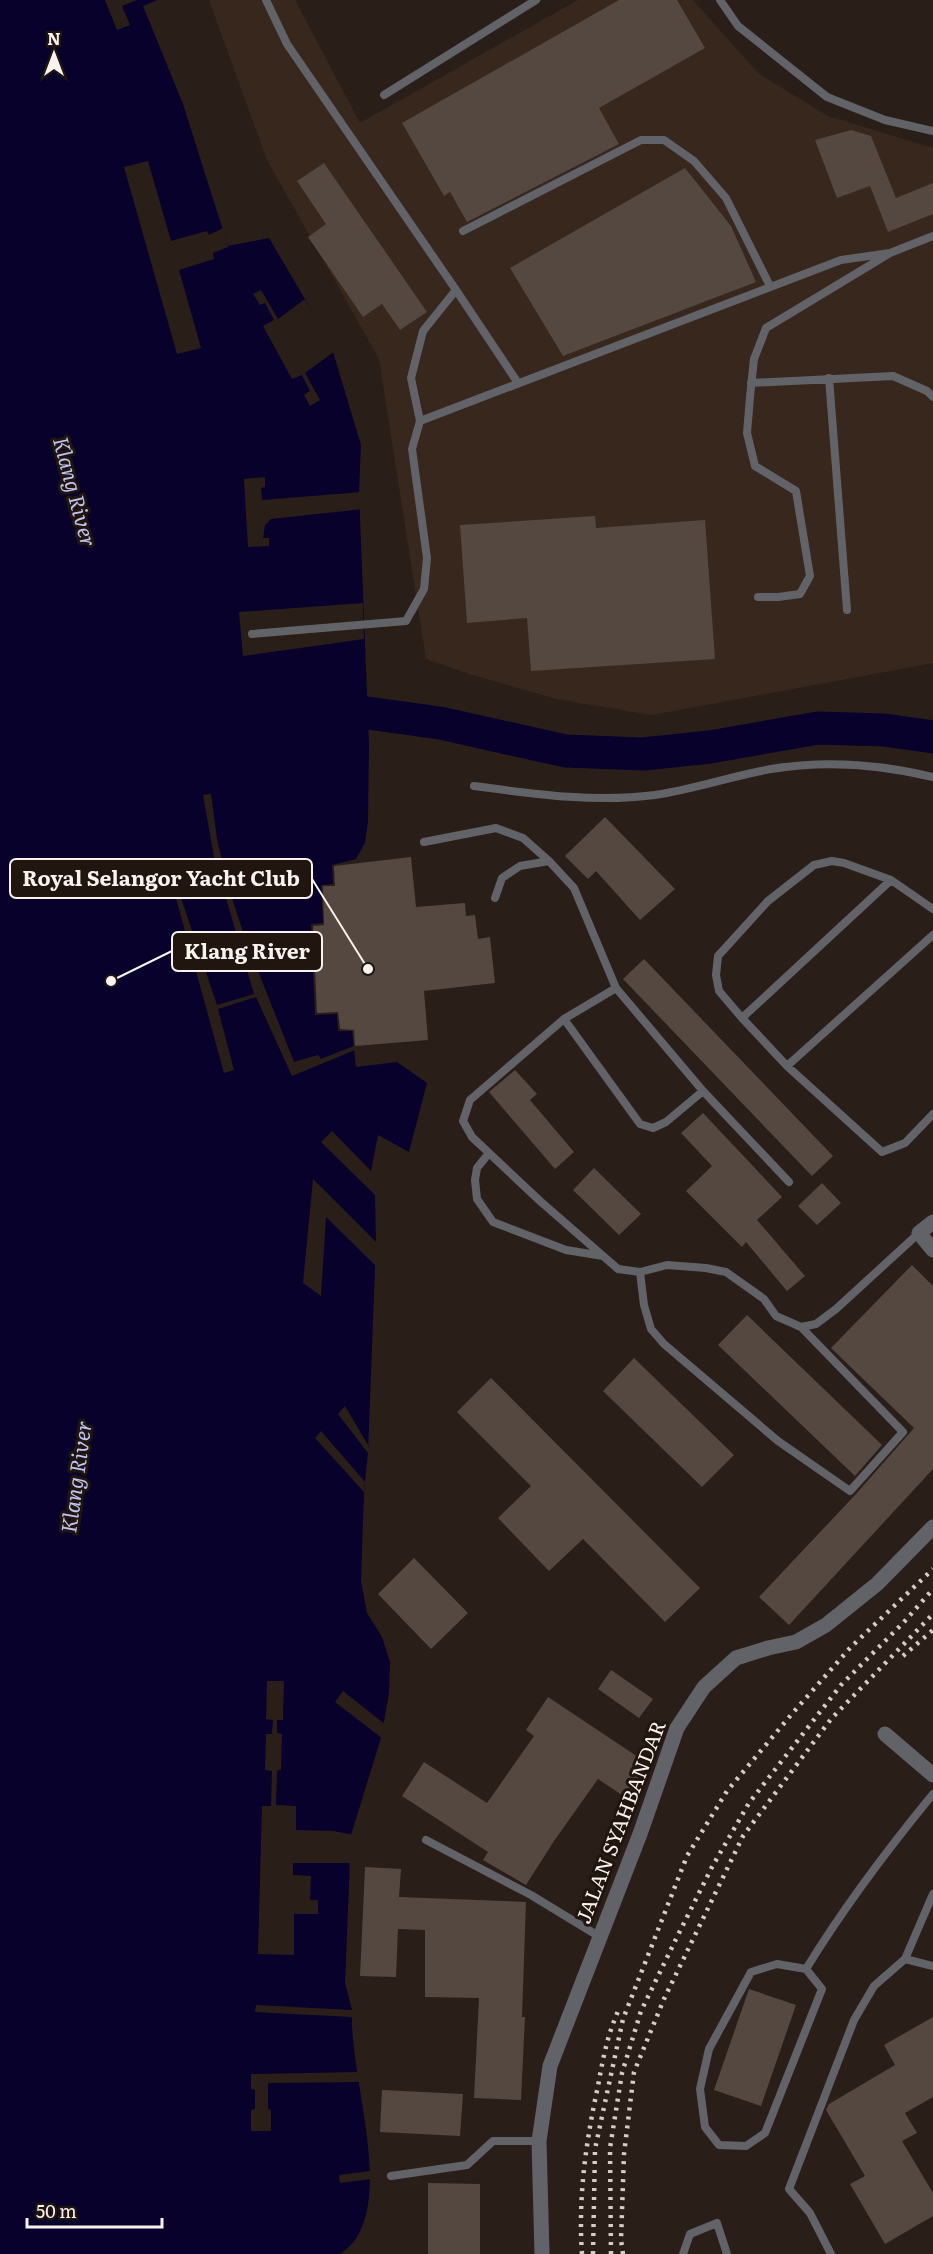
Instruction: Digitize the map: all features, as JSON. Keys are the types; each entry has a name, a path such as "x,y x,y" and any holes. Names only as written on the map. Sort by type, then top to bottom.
{"street":[{"path":"933,1222 919,1233 933,1250"},
{"name":"JALAN SYAHBANDAR","path":"542,2254 539,2141 550,2066 640,1834 677,1728 704,1687 736,1658 796,1642 826,1625 877,1584 933,1527"},
{"path":"885,1734 933,1775"}],"lane":[{"path":"266,0 287,44 518,382"},
{"path":"384,95 536,0"},
{"path":"720,0 738,26 827,97 885,120 933,131"},
{"path":"463,231 641,140 664,140 694,161 726,198 770,286"},
{"path":"758,597 800,594 810,576 796,491 755,466 747,433 754,359 766,328 890,253 933,236"},
{"path":"420,421 841,260 890,253"},
{"path":"252,634 406,621 424,589 427,558 412,449 420,421 411,378 423,331 456,290"},
{"path":"751,382 893,376 927,391 933,397"},
{"path":"829,378 848,610"},
{"path":"474,786 568,798 655,795 771,769 828,763 897,769 933,777"},
{"path":"424,842 496,828 523,838 549,861 574,888 616,988 703,1090 789,1182"},
{"path":"495,898 502,878 520,866 549,861"},
{"path":"933,909 891,880 844,863 832,861 814,865 768,901 718,956 716,975 718,991 787,1066 882,1152 905,1143 933,1114"},
{"path":"742,1018 891,880"},
{"path":"787,1066 933,935"},
{"path":"616,988 564,1018 470,1100 463,1121 472,1137 540,1202 618,1269 640,1272 668,1265 726,1272 764,1299 776,1316 801,1327 903,1432 850,1491 778,1441 664,1344 651,1329 644,1305 640,1272"},
{"path":"564,1018 640,1124 653,1128 666,1122 703,1090"},
{"path":"489,1153 477,1168 475,1180 477,1199 493,1222 566,1250 604,1256"},
{"path":"801,1327 816,1324 836,1309 919,1233"},
{"path":"806,1969 879,1860 933,1794"},
{"path":"426,1840 531,1895 600,1937"},
{"path":"831,2254 810,2213 789,2189 854,2019 874,1986 905,1959 933,1894"},
{"path":"905,1959 933,1966"},
{"path":"777,1964 806,1969 822,1989 765,2133 746,2146 719,2145 705,2127 700,2089 709,2049 751,1972 777,1964"},
{"path":"391,2176 467,2165 493,2141 539,2141"},
{"path":"683,2254 690,2234 717,2223 727,2254"}],"shaded area":[{"path":"209,0 295,0 360,123 578,0 693,0 759,74 828,116 933,148 933,663 652,715 556,699 426,659 379,359 267,160"}],"water":[{"path":"0,0 157,0 143,6 183,104 228,246 269,238 333,352 361,445 359,492 369,744 368,821 365,843 356,859 332,865 333,884 321,885 323,923 311,924 315,1015 337,1014 338,1031 352,1031 356,1067 397,1062 427,1083 409,1152 378,1135 371,1171 375,1196 376,1242 361,1581 367,1613 382,1637 390,1662 389,1693 381,1738 351,1835 345,1983 352,2010 356,2065 366,2127 370,2187 366,2214 357,2237 341,2254 0,2254"}],"pier":[{"path":"105,0 137,0 122,6 130,25 117,30"},
{"path":"148,161 171,241 207,231 209,235 223,228 228,247 213,253 214,259 179,270 201,348 177,354 124,167"},
{"path":"261,290 278,319 305,299 322,330 325,330 335,351 305,373 320,400 310,406 304,395 310,391 302,375 292,379 263,326 274,320 265,303 260,305 253,294"},
{"path":"265,477 265,487 261,488 262,500 362,492 363,509 271,519 265,525 263,538 269,538 269,546 248,547 244,479"},
{"path":"363,603 364,639 243,656 239,612"},
{"path":"211,794 217,839 228,886 245,938 294,1062 318,1055 321,1059 354,1046 355,1050 292,1076 256,997 218,1009 234,1070 224,1073 166,862 174,861 182,901 217,1005 254,994 214,857 203,795"},
{"path":"332,1131 375,1175 378,1198 321,1142"},
{"path":"313,1179 378,1244 377,1267 326,1217 321,1296 303,1283"},
{"path":"345,1406 368,1445 368,1453 338,1414"},
{"path":"321,1431 365,1482 364,1492 315,1438"},
{"path":"267,1681 284,1681 283,1720 277,1720 277,1733 282,1734 281,1770 277,1770 276,1805 296,1806 296,1830 333,1831 354,1835 352,1863 293,1863 293,1875 311,1876 310,1900 318,1900 318,1914 294,1914 294,1955 258,1954 262,1806 271,1806 272,1771 265,1770 266,1734 272,1734 273,1720 266,1719"},
{"path":"343,1691 386,1725 383,1739 335,1702"},
{"path":"256,2005 352,2010 352,2017 255,2012"},
{"path":"360,2072 362,2082 268,2083 271,2131 251,2131 251,2110 255,2109 255,2090 251,2089 251,2074"},
{"path":"370,2171 371,2179 340,2183 339,2175"}],"building":[{"path":"619,0 677,0 705,48 599,108 619,144 467,222 450,192 444,196 402,123"},
{"path":"851,130 871,136 896,198 933,183 933,214 888,232 870,186 837,198 815,140"},
{"path":"324,163 427,312 400,330 382,304 363,317 308,237 326,224 297,181"},
{"path":"685,168 731,226 756,282 563,356 510,268"},
{"path":"595,516 596,528 705,520 715,659 531,671 527,618 467,623 460,525"},
{"path":"605,817 675,889 640,920 596,871 588,879 565,856"},
{"path":"411,857 416,907 465,903 466,916 475,915 478,939 490,937 495,983 424,991 428,1040 355,1046 354,1030 340,1029 338,1012 317,1013 313,926 324,925 323,886 335,886 334,866"},
{"path":"644,959 833,1156 812,1176 623,979"},
{"path":"515,1070 537,1094 530,1100 574,1152 555,1169 489,1092"},
{"path":"703,1113 782,1197 757,1220 805,1276 787,1291 746,1242 742,1247 686,1191 712,1166 681,1133"},
{"path":"594,1168 641,1214 619,1235 573,1190"},
{"path":"822,1183 841,1203 817,1225 798,1206"},
{"path":"912,1265 933,1286 933,1469 789,1625 759,1597 855,1495 914,1428 831,1348"},
{"path":"747,1315 882,1445 855,1476 718,1345"},
{"path":"634,1358 734,1455 702,1487 603,1391"},
{"path":"491,1378 700,1588 665,1622 583,1539 549,1571 498,1518 531,1486 457,1412"},
{"path":"414,1558 468,1613 431,1649 378,1594"},
{"path":"611,1670 653,1699 639,1718 598,1689"},
{"path":"548,1697 650,1765 628,1799 598,1779 526,1885 483,1860 488,1852 402,1796 424,1762 487,1803 534,1736 526,1730"},
{"path":"365,1867 401,1869 399,1897 526,1902 522,2017 525,2017 521,2100 474,2098 479,1998 425,1997 425,1930 398,1929 396,1977 360,1976"},
{"path":"749,1989 796,2005 761,2106 714,2090"},
{"path":"933,2017 933,2097 905,2113 917,2133 902,2141 933,2193 933,2216 885,2244 850,2184 865,2176 826,2110 829,2104 895,2065 884,2045"},
{"path":"382,2090 463,2094 460,2136 380,2132"},
{"path":"428,2183 480,2184 480,2254 428,2254"}],"waterway":[{"path":"324,707 440,723 566,751 643,754 710,747 818,728 884,730 933,737"}],"railway":[{"path":"593,2254 595,2149 623,2019 687,1856 727,1791 791,1715 851,1647 933,1569"},
{"path":"611,2254 610,2148 622,2073 641,2011 712,1867 749,1803 841,1685 904,1622 933,1589"},
{"path":"623,2254 621,2240 624,2154 634,2072 664,1999 743,1836 831,1719 933,1614"},
{"path":"903,1656 933,1630"},
{"path":"582,2254 581,2211 587,2148 604,2055 620,2007"}],"place":[{"name":"Royal Selangor Yacht Club","path":"368,969"},
{"name":"Klang River","path":"111,981"}]}
